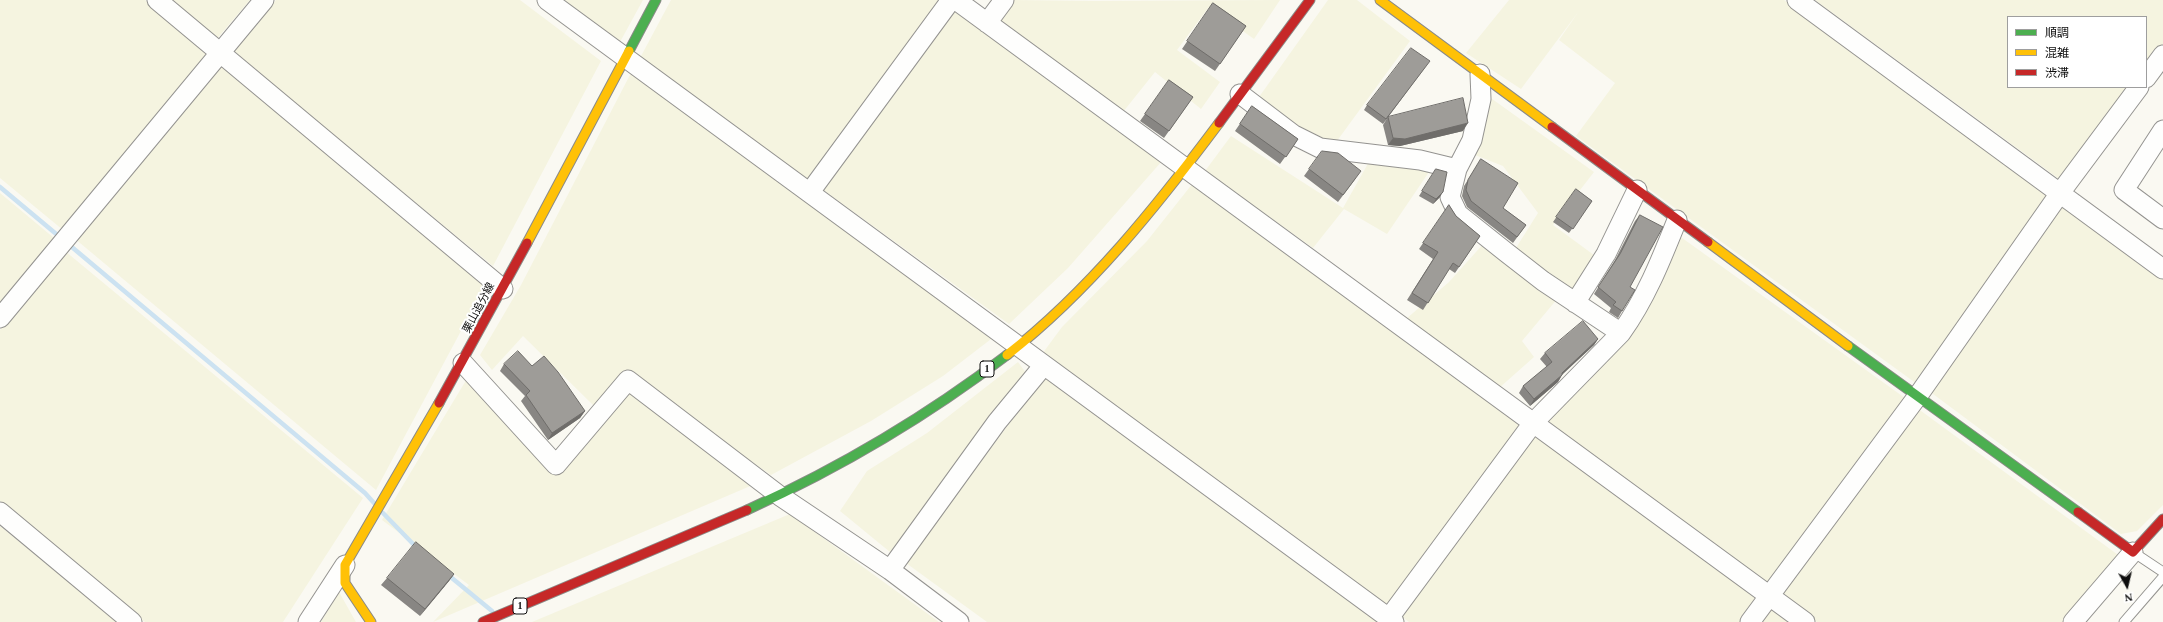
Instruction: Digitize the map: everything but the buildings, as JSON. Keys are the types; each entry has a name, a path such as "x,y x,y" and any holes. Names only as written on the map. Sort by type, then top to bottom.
{"main road":[{"name":"栗山追分線","path":"345,565 463,363 656,0"},
{"name":"1","path":"487,620 780,496 881,440 942,402 1019,345 1086,281 1128,237 1185,168 1310,0"},
{"path":"1380,0 1917,397 2133,552 2163,519"},
{"path":"345,565 345,583 371,622"}],"street":[{"path":"157,0 503,289"},
{"path":"0,318 264,0"},
{"path":"547,0 1392,620 1533,423 1621,333 1637,311 1655,276 1677,220"},
{"path":"810,192 951,0"},
{"path":"956,0 1805,622"},
{"path":"987,23 1004,0"},
{"path":"1797,0 2163,269"},
{"path":"2147,77 2163,55"},
{"path":"1480,74 1481,99 1472,140 1457,169 1450,197 1458,214 1543,281 1621,333"},
{"path":"1750,622 1917,397 2060,193 2138,88"},
{"path":"1240,94 1294,135 1320,148 1420,160 1457,169"},
{"path":"2163,130 2124,190 2163,218"},
{"path":"1575,303 1606,254 1637,190"},
{"path":"463,363 556,465 628,380 780,496 890,570 959,622"},
{"path":"890,570 997,422 1044,365"},
{"path":"0,512 132,622"},
{"path":"2073,622 2133,552"},
{"path":"308,622 345,565"}],"lane":[{"path":"2133,552 2163,572"},
{"path":"2124,622 2163,577"}],"green space":[{"path":"0,0 145,0 210,53 63,230 0,178"},
{"path":"166,0 250,0 215,41"},
{"path":"276,0 520,0 601,61 493,266 233,53"},
{"path":"562,0 643,0 620,42"},
{"path":"671,0 947,0 1162,161 1068,268 1009,324 640,58"},
{"path":"1013,0 1280,0 1254,39 1209,7 1177,50 1220,82 1201,109 1155,72 1123,112 998,21"},
{"path":"1328,0 1357,0 1410,41 1334,145 1320,143 1259,97"},
{"path":"1509,0 1784,0 2052,195 1917,384 1576,136 1615,83 1559,40 1579,11 1521,89 1466,53"},
{"path":"1815,0 2163,0 2163,44 2147,66 2147,16 2007,16 2007,88 2130,88 2062,181"},
{"path":"219,64 485,286 376,490 74,238"},
{"path":"632,71 995,336 943,376 871,421 771,475 624,374 594,406 523,336 492,370 480,355 521,285"},
{"path":"1488,96 1594,172 1553,225 1598,258 1575,295 1514,251 1538,213 1503,166 1475,155"},
{"path":"1231,136 1343,208 1370,160 1431,169 1387,234 1344,209 1313,248 1205,171"},
{"path":"1193,183 1303,261 1522,427 1387,609 1042,354 1062,327 1147,241"},
{"path":"0,193 54,238 0,304"},
{"path":"2064,204 2163,278 2163,505 2137,531 2121,534 1929,391"},
{"path":"1678,235 1905,398 1770,586 1543,422 1626,341"},
{"path":"1485,242 1558,298 1522,341 1534,357 1498,389 1406,319 1449,282"},
{"path":"65,251 363,498 283,622 145,622 0,501 0,330"},
{"path":"1018,362 1026,373 890,552 840,511 867,471 927,433"},
{"path":"1046,374 1382,622 987,622 906,563"},
{"path":"468,377 555,473 629,391 755,484 433,622 469,585 382,520"},
{"path":"1917,408 2121,557 2064,622 1817,622 1779,594"},
{"path":"1535,434 1761,596 1741,622 1409,622 1401,616"},
{"path":"790,514 939,622 532,622"},
{"path":"0,526 118,622 0,622"},
{"path":"339,592 356,622 321,622"},
{"path":"1770,605 1792,622 1758,622"}],"waterway":[{"path":"0,187 61,238"},
{"path":"67,243 365,493 374,503"},
{"path":"383,513 417,548"},
{"path":"447,574 492,611"}],"traffic: fast":[{"path":"629,51 656,0"},
{"path":"1848,346 2078,512"},
{"path":"747,510 815,477 881,440 945,399 1007,355"}],"traffic: slow":[{"path":"1380,0 1552,127"},
{"path":"527,243 629,51"},
{"path":"1007,355 1037,330 1094,275 1146,216 1219,123"},
{"path":"1708,242 1848,346"},
{"path":"371,622 345,583 345,565 439,403"}],"traffic: jam":[{"path":"1219,123 1310,0"},
{"path":"1552,127 1708,242"},
{"path":"439,403 527,243"},
{"path":"483,622 747,510"},
{"path":"2078,512 2133,552 2163,519"}]}
